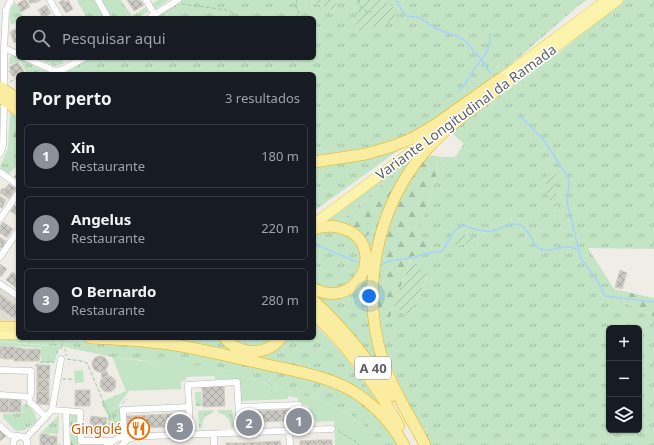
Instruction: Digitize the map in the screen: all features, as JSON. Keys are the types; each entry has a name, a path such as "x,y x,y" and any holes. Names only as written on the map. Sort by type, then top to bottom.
{"highway":[{"path":"316,162 366,154 413,138 503,81"},
{"path":"425,445 394,386 384,363 379,344 373,299 373,278 378,247 384,224 395,198 406,177 419,159 449,128 503,81"},
{"path":"2,85 12,104"},
{"path":"316,229 333,226 350,231 362,243 366,259 365,269 360,280 348,290 332,294 316,290"},
{"name":"A 40","path":"316,303 348,336 372,366 396,403 419,445"},
{"name":"A 40","path":"316,316 344,345 366,374 386,404 409,445"},
{"path":"0,327 16,327"},
{"path":"138,340 182,346 329,380 350,390 371,404 392,426 404,445"},
{"path":"227,340 240,349 255,352 271,347 279,340"}],"main road":[{"name":"Variante Longitudinal da Ramada","path":"316,222 607,0"},
{"name":"Variante Longitudinal da Ramada","path":"316,217 458,112 618,0"},
{"path":"0,334 16,334"}],"street":[{"path":"2,85 6,10 12,0"},
{"path":"50,0 59,16"},
{"path":"98,0 107,16"},
{"path":"146,0 152,16 176,2"},
{"path":"4,48 16,53"},
{"path":"30,60 55,71 64,69 80,60"},
{"path":"0,154 12,104"},
{"path":"0,172 16,184"},
{"path":"0,219 16,196"},
{"path":"0,257 16,234"},
{"path":"0,284 16,295"},
{"path":"13,445 14,440 24,440 52,410 61,360"},
{"path":"0,370 31,371 30,402 46,417"},
{"path":"190,435 188,384 237,382 240,433"},
{"path":"0,395 29,397"},
{"path":"238,408 299,405"},
{"path":"124,437 123,410 189,407"},
{"path":"52,410 80,412 81,441 114,443 134,437"},
{"path":"66,412 67,445"},
{"path":"0,426 10,435 24,440"},
{"path":"114,443 118,438 124,437 332,429"},
{"path":"289,430 290,445"},
{"path":"214,434 214,445"}],"path":[{"path":"296,16 299,13 296,8 297,0"},
{"path":"358,0 362,10 372,12"},
{"path":"176,2 227,10 239,16"},
{"path":"34,72 46,68"},
{"path":"2,85 16,78"},
{"path":"62,340 62,348 66,351 65,359 82,361 87,364 109,415 114,443"},
{"path":"31,371 36,364 41,362 61,360"},
{"path":"58,379 74,379"},
{"path":"332,429 344,434 359,445"}],"shaded area":[{"path":"0,288 16,300 16,321 0,321"}],"green space":[{"path":"77,0 94,0 104,16 86,16"},
{"path":"101,0 121,0 132,16 111,16"},
{"path":"158,0 169,0 155,9 152,4"},
{"path":"183,0 308,0 334,11 338,0 357,0 356,32 394,7 384,0 587,0 578,6 501,73 423,128 387,143 316,156 316,72 63,72 70,70 85,60 316,60 316,16 157,16"},
{"path":"308,0 338,0 334,11"},
{"path":"357,0 384,0 394,7 397,20 355,32"},
{"path":"621,0 654,0 654,249 588,248 614,289 614,299 644,311 654,317 654,445 430,445 407,401 394,371 379,325 390,317 393,308 410,316 428,275 410,261 422,239 418,235 442,157 455,157 464,144 451,132 567,46"},
{"path":"15,2 23,16 16,16 16,22 11,25 10,13"},
{"path":"146,7 148,12 141,16 132,16"},
{"path":"15,55 16,60 24,60 50,72 26,72 20,61 9,65 10,57"},
{"path":"62,60 64,64 54,66 44,61"},
{"path":"10,111 16,118 16,152 8,148"},
{"path":"403,147 316,210 316,164"},
{"path":"8,148 16,152 16,166 8,175 0,167"},
{"path":"418,152 410,166 405,164 340,223 324,222"},
{"path":"426,156 442,157 418,235 422,239 433,241 434,249 411,257 390,317 379,325 377,302 387,271 381,247 397,199"},
{"path":"405,164 410,166 379,225 364,238 349,225 340,223"},
{"path":"554,171 558,214 547,194 545,177"},
{"path":"379,225 373,251 382,370 367,350 316,297 359,287 364,238"},
{"path":"327,230 348,235 360,250 362,259 353,283 332,290 316,286 316,233"},
{"path":"464,235 482,240 454,247 459,238"},
{"path":"381,247 387,271 377,302"},
{"path":"410,261 428,274 410,316 393,308"},
{"path":"614,289 654,298 654,317 644,311 614,299"},
{"path":"316,325 344,355 381,406 361,391 232,352 174,340 225,340 232,348 278,347 284,340 316,340"},
{"path":"0,338 16,339 16,340 150,344 310,378 344,391 372,410 400,445 381,445 369,430 351,415 318,400 221,369 112,357 64,347 0,341"},
{"path":"236,340 272,340 265,344 254,346 243,345"},
{"path":"0,341 59,347 54,363 41,363 41,348 0,345"},
{"path":"112,357 142,361 173,362 221,369 318,400 351,415 369,430 381,445 335,445 334,421 316,422 316,420 313,420 312,414 310,414 309,406 298,402 298,398 289,396 287,399 241,401 241,385 236,379 215,379 214,376 187,377 185,381 181,381 181,389 126,391"},
{"path":"83,370 84,382 75,383 74,371"},
{"path":"129,391 119,404 122,430 111,435 108,416 101,402"},
{"path":"195,392 201,392 202,406 196,406"},
{"path":"23,404 26,404 34,412 36,422 25,430 16,431 3,418 3,414 22,413"},
{"path":"213,410 213,413 204,418 202,428 199,428 198,411"},
{"path":"218,410 232,410 234,427 231,427 227,417 218,413"},
{"path":"59,415 58,434 41,433"},
{"path":"70,415 77,415 78,445 71,445"}],"building":[{"path":"26,0 30,7 21,12 17,4"},
{"path":"28,0 41,0 30,4"},
{"path":"63,0 66,2 68,0 73,9 66,13 59,2"},
{"path":"127,0 140,0 144,5 134,11"},
{"path":"46,5 51,13 46,16 42,16 38,10"},
{"path":"16,29 16,42 14,43 10,32"},
{"path":"18,62 24,71 16,72 16,75 13,77 9,71 11,70 9,67"},
{"path":"9,184 16,188 9,199 0,193 2,188 4,189"},
{"path":"0,196 6,200 2,208 0,207"},
{"path":"14,205 16,206 16,215 10,211"},
{"path":"3,222 13,229 7,238 0,233 0,226"},
{"path":"0,237 6,241 2,248 0,247"},
{"path":"0,264 7,269 1,277 0,276"},
{"path":"620,270 627,273 622,289 615,287"},
{"path":"12,272 16,275 16,288 6,280"},
{"path":"0,294 16,306 16,318 14,318 1,309 0,310"},
{"path":"0,346 3,346 3,358 0,358"},
{"path":"3,346 15,347 14,359 3,359"},
{"path":"15,347 26,349 25,361 14,361"},
{"path":"26,349 41,350 39,361 25,361"},
{"path":"100,356 106,358 108,364 106,370 100,372 94,370 92,364 94,358"},
{"path":"37,365 50,365 49,380 37,379"},
{"path":"106,370 109,376 102,378 101,372"},
{"path":"105,376 111,376 116,381 114,390 111,392 105,392 100,387 100,381"},
{"path":"37,379 49,380 49,392 37,391"},
{"path":"224,386 225,406 203,407 202,387"},
{"path":"75,390 90,390 90,406 75,406"},
{"path":"37,391 49,392 49,405 36,404"},
{"path":"0,399 9,399 9,412 0,412"},
{"path":"9,399 21,399 21,412 9,412"},
{"path":"300,409 301,421 282,421 281,410"},
{"path":"281,410 282,421 262,422 262,411"},
{"path":"243,411 262,411 262,422 243,423"},
{"path":"185,413 186,426 166,427 165,414"},
{"path":"165,414 166,427 146,428 146,415"},
{"path":"146,415 146,428 127,428 126,416"},
{"path":"91,416 107,418 105,433 89,432"},
{"path":"0,429 6,436 0,441"},
{"path":"40,434 57,436 57,445 40,445"},
{"path":"317,440 317,445 300,445 300,441"},
{"path":"317,440 332,440 332,445 317,445"},
{"path":"280,441 281,445 261,445 261,442"},
{"path":"261,442 261,445 242,445 242,443"},
{"path":"226,443 242,443 242,445 226,445"}],"waterway":[{"path":"396,0 407,16 418,17 437,29 459,37 465,41 482,60 490,73"},
{"path":"458,91 466,83 488,49 490,34"},
{"path":"521,117 543,139 568,177 569,185 567,202 581,259 597,280 605,296 654,302"},
{"path":"379,266 389,261 413,258 424,254 442,251 455,230 462,226 480,231 492,231 510,224 518,224 525,229 535,245 540,249 549,250 562,247 571,247 580,250"},
{"path":"316,245 357,262"}],"place":[{"name":"Xin","path":"299,421"},
{"name":"Angelus","path":"249,423"},
{"name":"O Bernardo","path":"180,427"},
{"name":"Gingolé","path":"138,429"}]}
